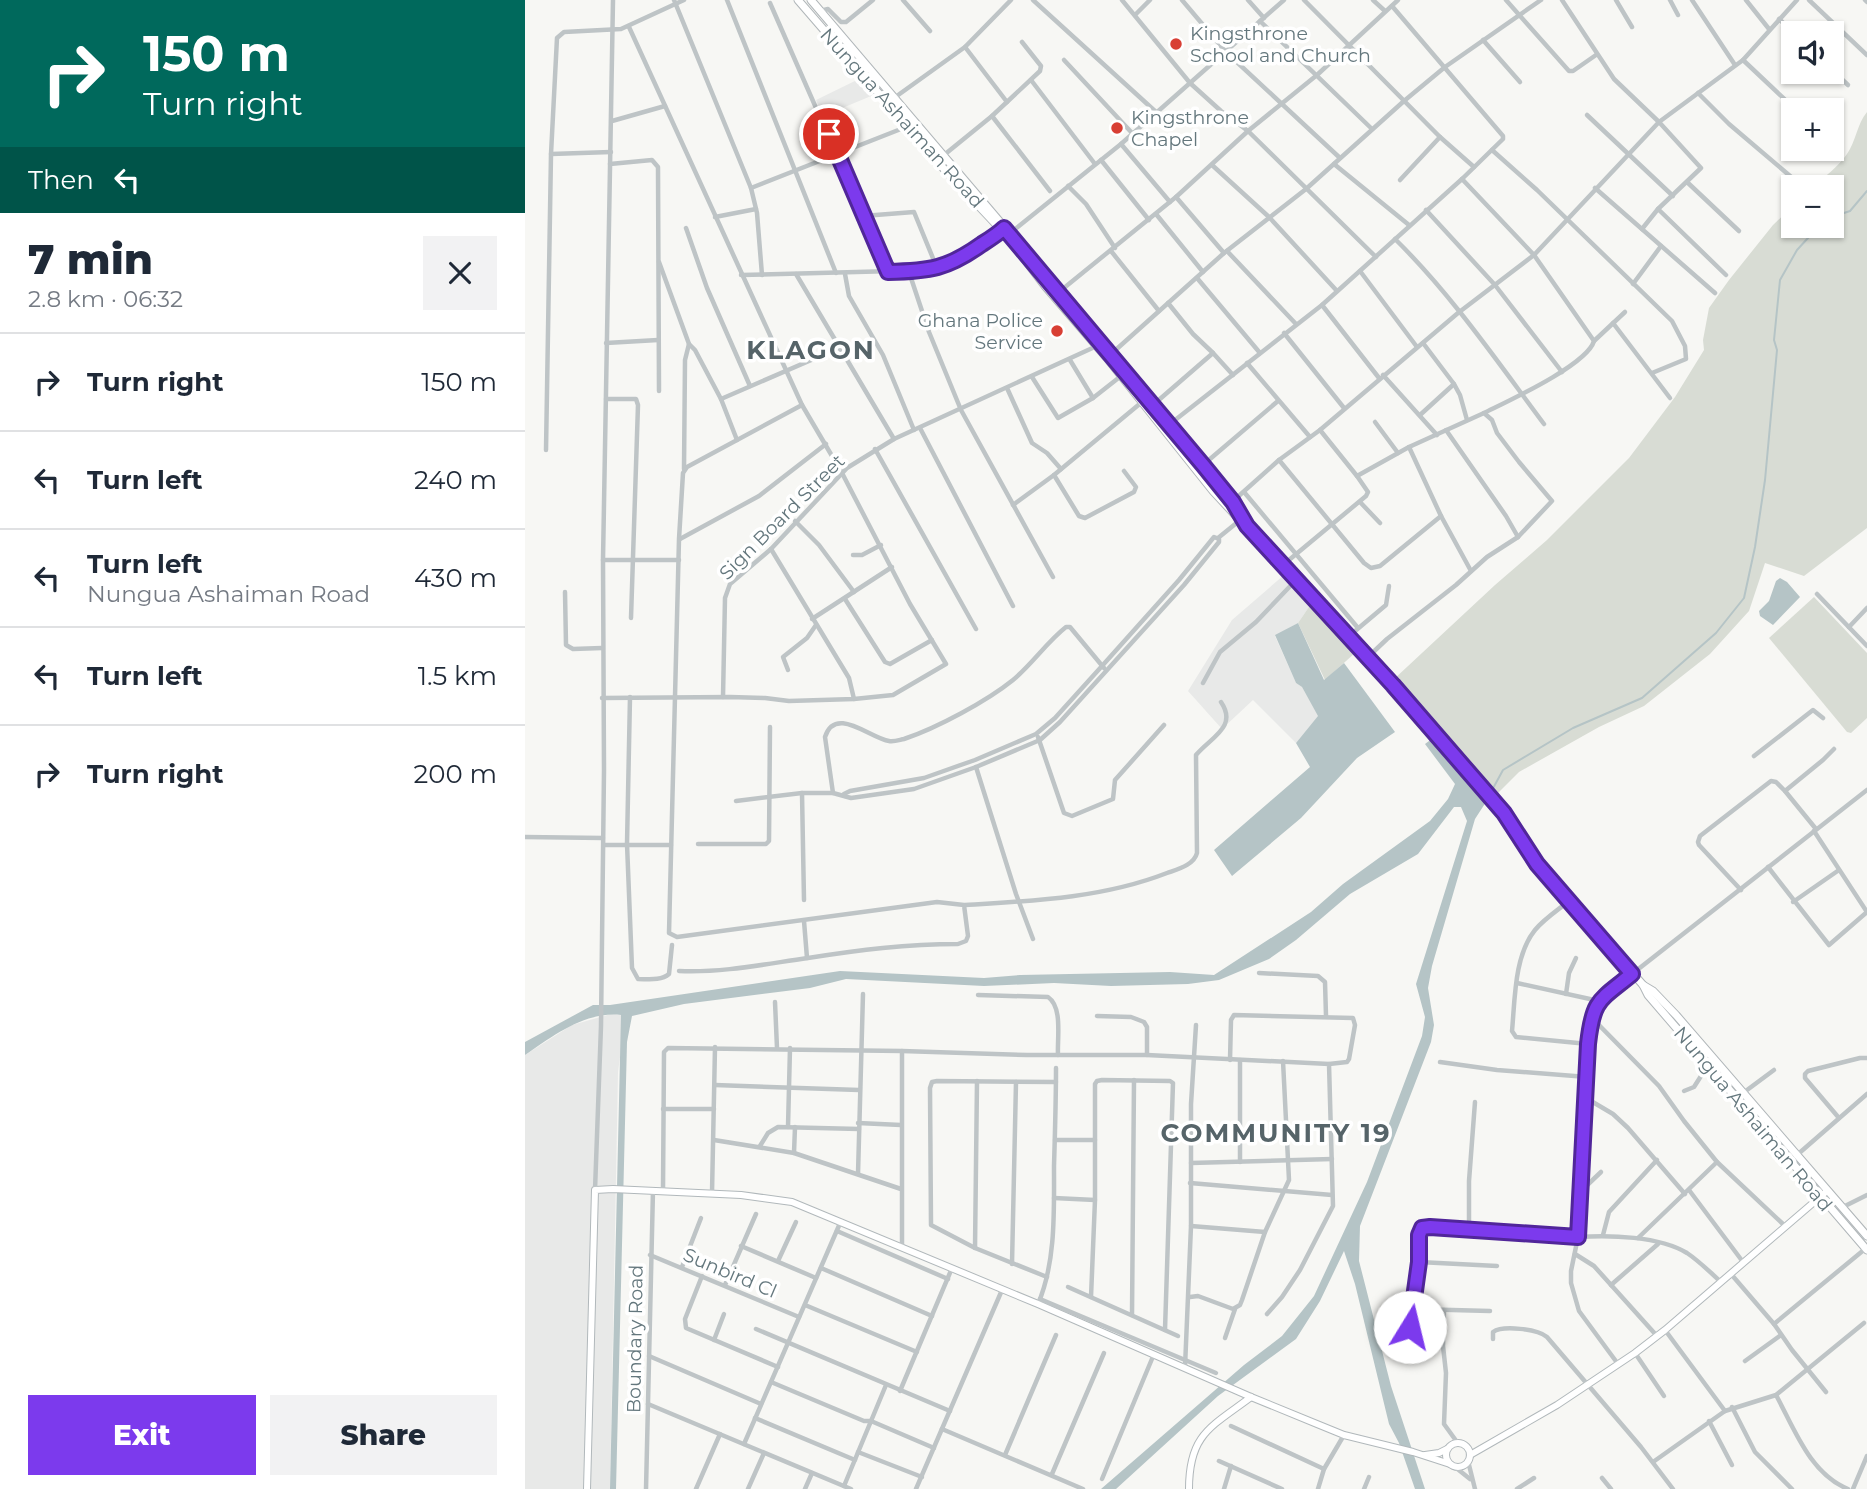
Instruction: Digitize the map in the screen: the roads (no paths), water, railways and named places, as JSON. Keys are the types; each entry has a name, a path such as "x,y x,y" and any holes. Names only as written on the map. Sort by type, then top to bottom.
{"main road":[{"name":"Nungua Ashaiman Road","path":"798,0 907,127 1005,231 1045,286 1099,344"},
{"name":"Nungua Ashaiman Road","path":"811,0 1203,465 1238,521 1247,526"},
{"name":"Nungua Ashaiman Road","path":"1109,356 1142,402 1247,526 1504,813 1537,864 1867,1236"},
{"name":"Nungua Ashaiman Road","path":"1650,993 1819,1197 1866,1249"}],"street":[{"path":"587,1489 602,1001 602,649 613,0"},
{"path":"546,450 551,153 557,38 564,32 612,31 629,27 675,2 684,0"},
{"path":"727,0 836,274"},
{"path":"820,11 828,9 841,22 846,22 873,0"},
{"path":"903,0 930,30"},
{"path":"894,98 965,47 1011,0"},
{"path":"1033,0 1156,112"},
{"path":"1122,0 1190,83 1248,131 1376,257"},
{"path":"1135,14 1150,0"},
{"path":"1182,0 1226,52 1340,158"},
{"path":"1248,0 1262,20 1372,129"},
{"path":"741,275 909,272 937,268 963,258 1068,186 1121,144 1284,0"},
{"path":"1304,0 1440,137 1474,167"},
{"path":"1373,0 1385,11"},
{"path":"1058,292 1176,197 1248,131 1317,75 1398,0"},
{"path":"1506,0 1569,71 1596,55"},
{"path":"1109,356 1226,252 1306,189 1445,67 1541,0"},
{"path":"1562,0 1614,79 1659,122 1701,168 1658,209 1642,229"},
{"path":"1616,0 1632,27"},
{"path":"1670,0 1678,15"},
{"path":"1692,0 1735,65"},
{"path":"1746,0 1769,29"},
{"path":"1229,504 1458,313 1534,255 1659,122 1743,60 1797,0"},
{"path":"1809,0 1867,55"},
{"path":"675,2 751,188 757,209 762,275"},
{"path":"769,3 888,272"},
{"path":"1169,425 1322,305 1462,179 1503,136 1392,6"},
{"path":"602,698 723,697 789,701 854,699 893,695 946,664 910,604 842,472 802,405 629,27"},
{"path":"1483,40 1520,82"},
{"path":"944,155 992,116 1041,69 1022,42"},
{"path":"965,47 1007,102"},
{"path":"1065,60 1132,133"},
{"path":"1743,60 1783,98"},
{"path":"1031,80 1095,164"},
{"path":"1844,81 1848,85"},
{"path":"1698,93 1789,175"},
{"path":"612,121 665,106"},
{"path":"1587,115 1673,196"},
{"path":"992,116 1050,191"},
{"path":"751,188 907,127"},
{"path":"1400,180 1440,137"},
{"path":"1121,144 1170,202"},
{"path":"1492,150 1672,321 1687,353 1683,361 1652,373"},
{"path":"551,153 611,152"},
{"path":"610,164 652,160 656,164 659,391"},
{"path":"1101,160 1149,220"},
{"path":"1334,164 1409,225"},
{"path":"1212,165 1269,217 1337,292"},
{"path":"1462,179 1534,255 1594,341"},
{"path":"1687,182 1739,231"},
{"path":"1068,186 1086,204 1113,250 1159,311"},
{"path":"1595,188 1715,293"},
{"path":"1176,197 1296,324"},
{"path":"715,217 757,209"},
{"path":"1658,209 1725,275"},
{"path":"1426,210 1495,285 1562,372"},
{"path":"863,216 914,212 937,268"},
{"path":"1156,214 1203,272"},
{"path":"687,228 707,288 750,386"},
{"path":"1395,239 1411,254 1544,424"},
{"path":"1633,284 1661,246"},
{"path":"658,258 689,344 695,350 721,399 737,440"},
{"path":"1360,271 1417,347"},
{"path":"909,272 929,332 961,410 1053,577"},
{"path":"796,274 894,439"},
{"path":"845,274 849,296 883,355 917,429 1013,606"},
{"path":"1197,278 1260,353"},
{"path":"1168,303 1193,334 1233,375"},
{"path":"1322,305 1381,377 1437,435"},
{"path":"1357,475 1409,447 1522,395 1562,372 1592,349 1594,341 1625,312"},
{"path":"1613,323 1670,398"},
{"path":"1284,333 1344,408"},
{"path":"606,343 658,340"},
{"path":"689,344 685,360 669,933 677,937 926,904 964,905 1075,897 1146,881 1191,862 1197,853 1196,755 1224,726 1227,711 1221,702"},
{"name":"Sign Board Street","path":"723,697 726,591 736,578 771,549 842,472 894,439 1070,360 1099,344"},
{"path":"1423,344 1454,384 1467,421"},
{"path":"721,399 839,348"},
{"path":"1153,405 1213,354"},
{"path":"1070,360 1093,398"},
{"path":"1247,363 1310,437"},
{"path":"1032,377 1058,418 1093,398 1121,376"},
{"path":"1420,415 1454,384"},
{"path":"1007,388 1032,443 1048,453 1061,469"},
{"path":"606,400 631,398 636,399 638,405 631,618"},
{"path":"1203,465 1278,401"},
{"path":"1013,505 1054,475 1142,402"},
{"path":"684,471 802,405"},
{"path":"1367,657 1457,585 1471,570 1518,537 1552,501 1519,462 1497,433 1492,420 1484,413"},
{"path":"1374,422 1398,453"},
{"path":"1283,565 1369,492 1320,430"},
{"path":"1446,430 1518,537"},
{"path":"679,540 759,496 826,444"},
{"path":"1409,447 1441,516 1471,570"},
{"path":"875,449 976,629"},
{"path":"1279,460 1371,568 1380,566 1441,516"},
{"path":"1054,475 1079,516 1085,518 1134,492 1136,487 1124,471"},
{"path":"1244,492 1358,628"},
{"path":"1360,502 1380,523"},
{"path":"795,521 819,545 853,592"},
{"path":"737,802 802,793 844,794 851,798 914,789 977,767 1040,740 1060,722 1214,537 1218,538 1238,521"},
{"path":"844,794 924,778 1037,734 1184,585 1219,542 1218,538"},
{"path":"853,555 862,555 881,545"},
{"path":"771,549 849,678 854,699"},
{"path":"603,560 679,560"},
{"path":"812,619 891,567"},
{"path":"1179,580 1184,585"},
{"path":"1203,683 1220,652 1256,622 1296,580"},
{"path":"1347,637 1386,605 1389,586"},
{"path":"565,592 566,645 573,649 602,649"},
{"path":"1817,594 1867,646"},
{"path":"845,599 879,656 890,664 932,640"},
{"path":"1849,627 1867,608"},
{"path":"788,670 783,657 807,638 816,625"},
{"path":"833,793 825,737 827,730 833,725 840,722 853,725 888,741 921,733 995,693 1014,679 1066,627 1070,627 1104,668"},
{"path":"630,697 627,844 632,968 635,976 638,979 648,979 665,978 669,975 672,945"},
{"path":"1754,756 1812,710 1816,710 1823,718"},
{"path":"1037,734 1063,813 1072,816 1113,799 1115,780 1164,725"},
{"path":"698,844 766,844 771,837 770,727"},
{"path":"1785,791 1833,749"},
{"path":"977,767 1033,939"},
{"path":"1741,890 1699,845 1698,839 1721,818 1771,781 1785,791 1815,830 1867,913 1829,945 1768,867"},
{"path":"1618,1364 1579,1311 1571,1283 1578,1237 1591,1017 1599,1001 1867,790"},
{"path":"802,793 804,900"},
{"path":"525,837 603,838"},
{"path":"604,845 671,845"},
{"path":"1793,902 1839,870"},
{"path":"1569,901 1535,930 1525,949 1517,983 1512,1031 1514,1036 1588,1044"},
{"path":"679,971 695,972 907,944 958,944 966,941 968,936 964,905"},
{"path":"804,921 807,958"},
{"path":"1566,994 1569,973 1576,958"},
{"path":"1259,973 1318,976 1325,982 1326,1016"},
{"path":"1517,983 1599,1001"},
{"path":"858,1174 863,994"},
{"path":"978,995 1048,997 1054,1001 1057,1009 1058,1055"},
{"path":"775,1002 777,1048"},
{"path":"1097,1016 1132,1017 1142,1020 1147,1027 1147,1055"},
{"path":"663,1190 665,1049 671,1046 1147,1055 1230,1060 1329,1064 1347,1062 1349,1059 1356,1021 1351,1017 1234,1016 1231,1020 1230,1060"},
{"path":"1591,1017 1659,1086 1717,1162 1784,1225"},
{"path":"1185,1364 1191,1226 1191,1104 1196,1025"},
{"path":"712,1193 715,1047"},
{"path":"788,1128 790,1048"},
{"path":"902,1051 902,1247"},
{"path":"1839,1118 1805,1078 1805,1074 1849,1060 1867,1058"},
{"path":"1240,1060 1240,1163"},
{"path":"1225,1338 1235,1309 1242,1300 1265,1232 1289,1180 1283,1061"},
{"path":"1440,1062 1497,1070 1587,1077"},
{"path":"1267,1314 1282,1297 1310,1252 1329,1217 1334,1201 1329,1064"},
{"path":"1684,1091 1694,1087 1708,1065"},
{"path":"1039,1301 1047,1277 1054,1198 1056,1068"},
{"path":"1742,1093 1774,1070"},
{"path":"1091,1297 1097,1081 1165,1079 1173,1083 1165,1330"},
{"path":"1132,1315 1134,1080"},
{"path":"1047,1277 975,1248 931,1225 930,1088 932,1082 937,1081 1056,1082"},
{"path":"975,1248 977,1081"},
{"path":"1012,1264 1016,1082"},
{"path":"715,1086 859,1090"},
{"path":"1797,1156 1867,1094"},
{"path":"1586,1098 1619,1119 1687,1192 1743,1262"},
{"path":"1469,1231 1469,1181 1475,1102"},
{"path":"663,1109 714,1109"},
{"path":"759,1146 773,1129 901,1125"},
{"path":"794,1153 795,1128"},
{"path":"714,1140 794,1153 901,1189"},
{"path":"1055,1140 1095,1140"},
{"path":"1191,1163 1332,1159"},
{"path":"1602,1235 1609,1212 1657,1160"},
{"path":"1637,1239 1717,1162"},
{"path":"1581,1192 1601,1172"},
{"path":"1190,1183 1333,1195"},
{"path":"595,1190 663,1190 792,1202 1002,1290 1039,1301 1185,1364 1251,1398 1344,1435 1463,1466 1483,1446 1588,1386 1635,1353 1826,1191"},
{"name":"Boundary Road","path":"646,1489 653,1190"},
{"path":"1842,1208 1867,1195"},
{"path":"1054,1198 1095,1200"},
{"path":"725,1285 756,1214"},
{"path":"682,1268 701,1218"},
{"path":"744,1444 841,1221"},
{"path":"778,1261 796,1222"},
{"path":"1191,1226 1265,1232"},
{"path":"1407,1345 1414,1309 1419,1235 1422,1228 1578,1237 1602,1235 1637,1239 1688,1254 1721,1282"},
{"path":"837,1231 948,1279"},
{"path":"1611,1285 1659,1244"},
{"path":"741,1246 816,1278"},
{"path":"1774,1324 1866,1249"},
{"path":"1575,1254 1594,1266 1657,1336"},
{"name":"Sunbird Cl","path":"650,1255 799,1317"},
{"path":"1419,1262 1497,1266"},
{"path":"821,1268 932,1316"},
{"path":"900,1391 953,1268"},
{"path":"1731,1273 1826,1392"},
{"path":"702,1276 684,1325 689,1330 778,1367"},
{"path":"1068,1287 1178,1336"},
{"path":"916,1489 1002,1290"},
{"path":"1189,1297 1198,1297 1235,1309"},
{"path":"1039,1301 1154,1354 1216,1373"},
{"path":"804,1305 917,1353"},
{"path":"1414,1309 1490,1311"},
{"path":"1444,1310 1444,1424 1457,1442 1483,1446"},
{"path":"714,1340 723,1314"},
{"path":"1653,1462 1732,1407 1776,1395 1864,1322"},
{"path":"757,1329 950,1411"},
{"path":"1493,1339 1493,1332 1498,1329 1540,1332 1653,1462 1673,1489"},
{"path":"1665,1330 1725,1411"},
{"path":"1006,1455 1056,1335"},
{"path":"1745,1361 1781,1335"},
{"path":"1052,1474 1104,1353"},
{"path":"1635,1353 1664,1396"},
{"path":"1103,1479 1154,1354"},
{"path":"649,1356 761,1404"},
{"path":"771,1382 934,1448"},
{"path":"845,1486 886,1385"},
{"path":"1776,1395 1807,1454 1820,1469 1851,1489 1867,1456"},
{"path":"1189,1489 1189,1467 1197,1444 1217,1422 1251,1398"},
{"path":"647,1404 851,1489"},
{"path":"1732,1407 1755,1452 1792,1489"},
{"path":"755,1419 855,1460"},
{"path":"1709,1421 1732,1465"},
{"path":"1231,1426 1324,1469"},
{"path":"942,1429 1083,1489"},
{"path":"696,1489 720,1434"},
{"path":"1318,1489 1324,1469 1344,1435"},
{"path":"1422,1455 1439,1453 1457,1442"},
{"path":"1466,1445 1475,1489"},
{"path":"1447,1449 1446,1457 1452,1465 1471,1479"},
{"path":"858,1452 922,1477"},
{"path":"748,1489 764,1453"},
{"path":"1219,1461 1274,1488 1282,1489"},
{"path":"1224,1489 1231,1466"},
{"path":"805,1489 812,1473"},
{"path":"1364,1489 1369,1477"},
{"path":"1517,1489 1534,1478"},
{"path":"1602,1478 1611,1489"}],"waterway":[{"path":"1844,213 1850,211 1867,191"},
{"path":"1491,792 1503,770 1573,728 1642,698 1716,633 1744,598 1765,480 1777,350 1774,340 1780,280 1797,250 1808,238"}],"place":[{"name":"Kingsthrone School and Church","path":"1176,44"},
{"name":"Kingsthrone Chapel","path":"1117,128"},
{"name":"Ghana Police Service","path":"1057,331"}],"district":[{"name":"KLAGON","path":"811,350"},
{"name":"COMMUNITY 19","path":"1276,1133"}]}
